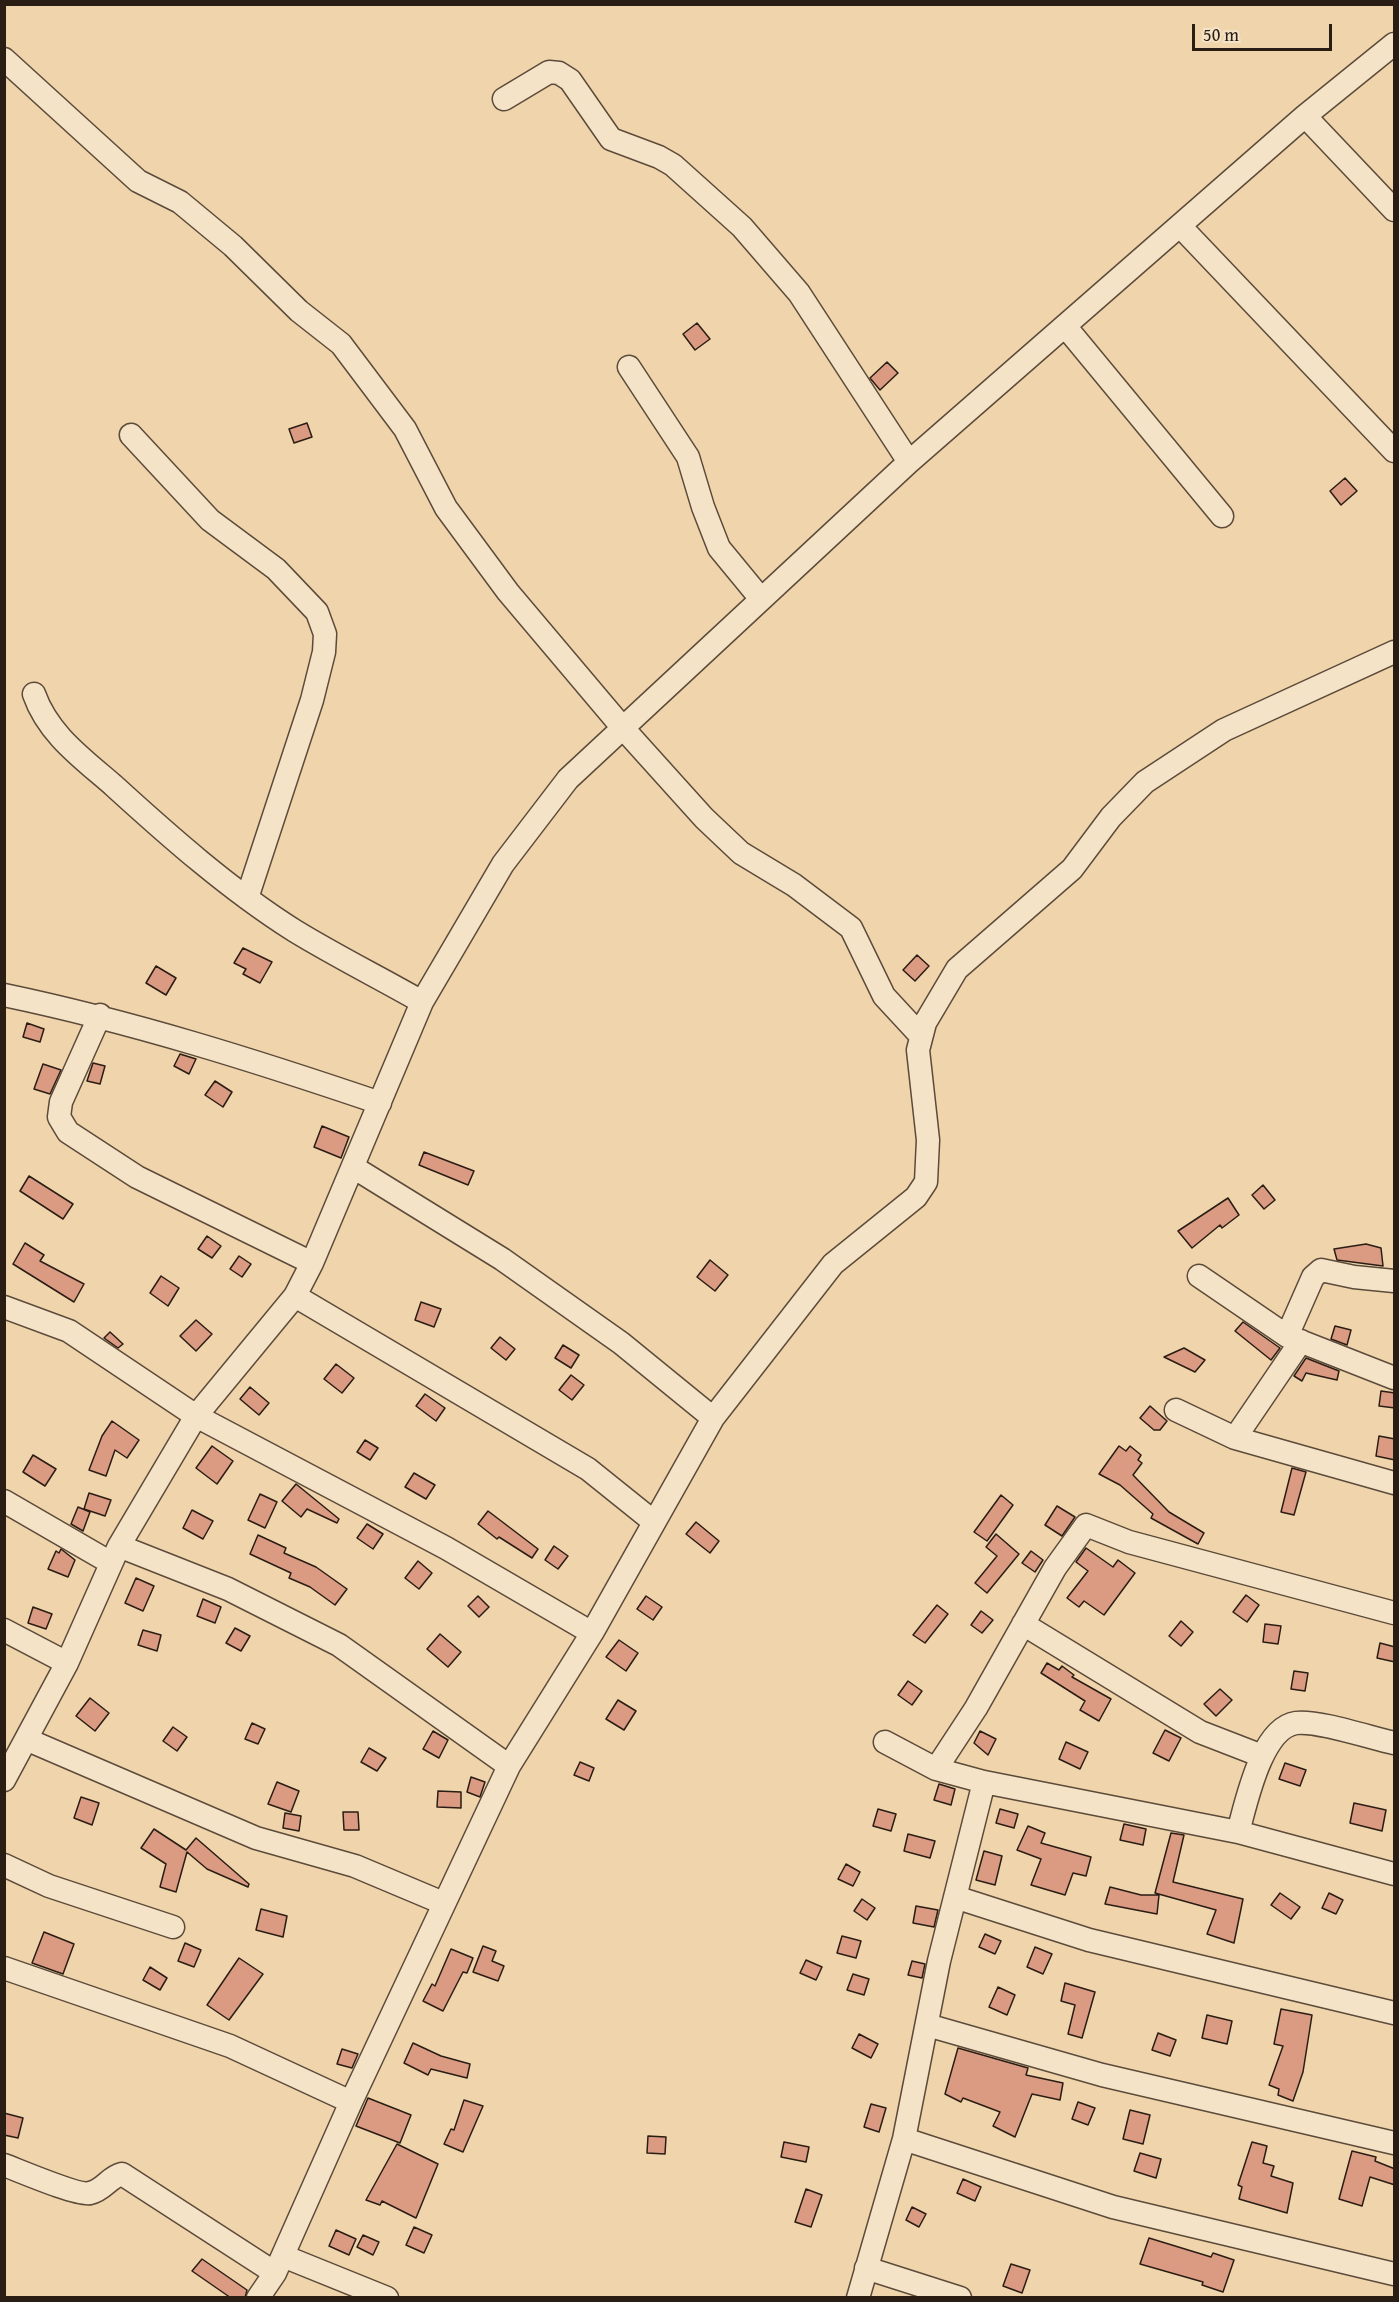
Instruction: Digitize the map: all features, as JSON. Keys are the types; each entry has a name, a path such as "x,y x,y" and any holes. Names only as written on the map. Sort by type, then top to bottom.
{"street":[{"path":"4,1780 28,1740 68,1663 115,1554 196,1416 294,1296 312,1263 422,1002 503,864 568,780 622,727 909,462 1305,116 1395,44"},
{"path":"4,59 138,181 180,202 233,246 299,311 341,344 405,429 446,508 508,592 622,727 704,818 741,853 794,885 851,928 884,996 921,1036"},
{"path":"504,99 549,72 559,73 570,80 610,139 666,161 742,227 799,293 909,462"},
{"path":"1305,116 1395,210"},
{"path":"1180,226 1395,451"},
{"path":"1065,326 1222,516"},
{"path":"629,367 688,457 703,507 719,548 761,599"},
{"path":"131,435 210,520 276,569 317,612 325,634 324,652 312,700 247,898"},
{"path":"258,2298 279,2264 351,2102 509,1766 592,1633 713,1418 833,1264 916,1197 926,1182 928,1140 918,1050 925,1023 957,969 1072,869 1111,818 1145,782 1224,730 1395,652"},
{"path":"33,694 41,715 54,732 132,802 247,898 295,931 422,1002"},
{"path":"4,995 99,1015 237,1055 381,1103"},
{"path":"99,1015 61,1102 59,1117 68,1132 137,1177 312,1263"},
{"path":"353,1167 520,1272 621,1343 713,1418"},
{"path":"1235,1438 1294,1338 1313,1277 1321,1270 1354,1277 1395,1281"},
{"path":"1199,1276 1294,1338 1395,1378"},
{"path":"294,1296 588,1469 654,1522"},
{"path":"4,1307 69,1331 196,1416 446,1548 592,1633"},
{"path":"1176,1410 1235,1438 1395,1483"},
{"path":"4,1501 115,1554 228,1590 339,1645 509,1766"},
{"path":"936,1769 976,1708 1055,1568 1086,1525 1129,1542 1395,1613"},
{"path":"1023,1624 1200,1732 1262,1756"},
{"path":"4,1630 68,1663"},
{"path":"1238,1832 1262,1756 1288,1725 1298,1723 1395,1743"},
{"path":"28,1740 256,1838 355,1866 443,1903"},
{"path":"885,1742 936,1769 984,1782 1238,1832 1395,1874"},
{"path":"858,2298 904,2139 955,1897 984,1782"},
{"path":"4,1865 49,1886 173,1926"},
{"path":"955,1897 1089,1940 1395,2013"},
{"path":"4,1968 230,2046 351,2102"},
{"path":"927,2025 1102,2075 1395,2142"},
{"path":"904,2139 1113,2207 1395,2274"},
{"path":"4,2165 87,2194 101,2189 114,2176 122,2174 279,2264 387,2298"},
{"path":"866,2268 960,2298"}],"building":[{"path":"697,323 710,339 695,350 683,334"},
{"path":"887,362 898,373 880,390 870,378"},
{"path":"307,423 312,437 294,443 289,429"},
{"path":"1345,478 1357,491 1341,505 1330,491"},
{"path":"243,948 272,962 260,983 243,974 246,969 234,963"},
{"path":"917,955 929,966 915,981 903,970"},
{"path":"156,966 176,978 166,995 146,983"},
{"path":"27,1023 44,1029 40,1042 23,1037"},
{"path":"180,1054 196,1059 189,1074 174,1066"},
{"path":"93,1063 105,1066 100,1084 87,1081"},
{"path":"43,1064 61,1070 50,1094 34,1089"},
{"path":"215,1081 232,1092 223,1107 205,1095"},
{"path":"322,1126 349,1137 341,1158 314,1147"},
{"path":"424,1152 474,1171 468,1185 419,1165"},
{"path":"29,1176 73,1204 63,1219 20,1191"},
{"path":"1263,1185 1275,1200 1264,1209 1252,1195"},
{"path":"1228,1198 1239,1215 1222,1228 1220,1225 1192,1248 1178,1231"},
{"path":"207,1236 221,1246 212,1258 198,1249"},
{"path":"25,1243 44,1255 40,1261 84,1284 74,1302 13,1264"},
{"path":"1366,1244 1381,1248 1383,1266 1337,1260 1334,1249"},
{"path":"239,1256 251,1264 242,1277 230,1269"},
{"path":"710,1260 728,1275 715,1291 697,1277"},
{"path":"161,1276 179,1288 168,1306 150,1293"},
{"path":"421,1302 441,1309 434,1327 415,1320"},
{"path":"196,1320 212,1334 196,1351 180,1336"},
{"path":"1243,1322 1280,1348 1271,1360 1235,1331"},
{"path":"1335,1326 1351,1330 1347,1345 1331,1339"},
{"path":"110,1332 123,1344 118,1348 104,1338"},
{"path":"500,1337 515,1349 506,1360 491,1348"},
{"path":"563,1345 579,1355 571,1368 555,1358"},
{"path":"1184,1348 1205,1360 1195,1372 1164,1357"},
{"path":"1306,1358 1339,1371 1337,1380 1306,1373 1302,1381 1294,1376"},
{"path":"336,1364 354,1378 342,1393 324,1379"},
{"path":"571,1375 584,1385 572,1400 559,1390"},
{"path":"250,1387 269,1403 259,1415 240,1399"},
{"path":"1381,1391 1395,1393 1395,1408 1379,1406"},
{"path":"425,1394 445,1408 436,1421 416,1406"},
{"path":"1150,1406 1167,1421 1160,1430 1154,1430 1140,1418"},
{"path":"112,1421 139,1440 127,1458 115,1450 106,1476 89,1470 102,1436"},
{"path":"1379,1436 1395,1439 1395,1460 1376,1456"},
{"path":"365,1440 378,1448 370,1460 357,1452"},
{"path":"212,1446 233,1461 217,1484 196,1468"},
{"path":"1119,1446 1126,1451 1130,1446 1141,1455 1138,1460 1142,1463 1133,1475 1169,1512 1204,1533 1198,1544 1151,1518 1153,1514 1120,1485 1099,1474"},
{"path":"33,1455 56,1469 45,1486 23,1472"},
{"path":"1292,1468 1306,1472 1294,1515 1281,1512"},
{"path":"414,1473 435,1485 426,1499 405,1487"},
{"path":"296,1484 339,1519 337,1523 307,1509 301,1517 282,1501"},
{"path":"89,1493 111,1500 105,1516 84,1509"},
{"path":"260,1494 277,1502 265,1528 248,1520"},
{"path":"1001,1495 1013,1505 987,1541 974,1532"},
{"path":"1057,1506 1075,1517 1062,1536 1045,1525"},
{"path":"78,1507 90,1512 83,1531 71,1524"},
{"path":"192,1510 213,1521 203,1539 183,1528"},
{"path":"488,1511 538,1549 532,1558 499,1537 497,1539 478,1524"},
{"path":"696,1522 719,1541 710,1553 686,1534"},
{"path":"367,1524 383,1534 373,1549 357,1538"},
{"path":"996,1534 1019,1554 987,1593 975,1583 997,1556 986,1547"},
{"path":"258,1535 286,1548 284,1553 316,1567 347,1589 335,1605 310,1587 289,1578 291,1573 250,1554"},
{"path":"554,1546 568,1556 558,1569 545,1560"},
{"path":"1086,1548 1113,1567 1118,1560 1135,1573 1104,1615 1084,1601 1079,1607 1067,1598 1088,1571 1076,1562"},
{"path":"61,1549 75,1560 68,1577 48,1569 56,1551 59,1553"},
{"path":"1031,1551 1043,1560 1035,1572 1022,1563"},
{"path":"418,1561 432,1573 419,1589 405,1578"},
{"path":"136,1578 154,1586 143,1611 125,1603"},
{"path":"1246,1595 1259,1605 1247,1622 1233,1612"},
{"path":"478,1596 489,1607 479,1617 468,1606"},
{"path":"646,1596 662,1607 653,1620 637,1609"},
{"path":"203,1599 221,1607 215,1623 197,1616"},
{"path":"937,1605 948,1614 925,1643 913,1635"},
{"path":"33,1607 52,1614 46,1629 28,1623"},
{"path":"981,1611 993,1620 982,1633 971,1625"},
{"path":"1181,1621 1193,1632 1181,1646 1169,1636"},
{"path":"1265,1624 1281,1626 1278,1644 1263,1642"},
{"path":"235,1628 250,1636 241,1651 226,1643"},
{"path":"143,1630 161,1635 157,1651 138,1645"},
{"path":"440,1634 461,1652 448,1667 427,1649"},
{"path":"619,1640 638,1653 626,1671 606,1657"},
{"path":"1380,1643 1395,1647 1395,1662 1377,1658"},
{"path":"1047,1663 1059,1670 1062,1666 1074,1675 1072,1677 1111,1699 1099,1721 1080,1710 1085,1701 1041,1673"},
{"path":"1294,1671 1308,1673 1305,1691 1291,1689"},
{"path":"908,1681 922,1691 912,1705 898,1695"},
{"path":"1220,1689 1232,1700 1216,1716 1204,1704"},
{"path":"90,1698 109,1713 95,1731 76,1716"},
{"path":"618,1700 636,1711 624,1730 606,1719"},
{"path":"252,1723 265,1729 258,1744 245,1739"},
{"path":"173,1727 187,1737 177,1751 163,1741"},
{"path":"1165,1730 1181,1738 1169,1761 1153,1753"},
{"path":"433,1731 448,1740 439,1758 423,1749"},
{"path":"980,1731 996,1739 988,1755 974,1743"},
{"path":"1066,1742 1088,1752 1080,1769 1059,1759"},
{"path":"369,1748 386,1758 377,1771 361,1762"},
{"path":"580,1762 594,1768 589,1781 574,1775"},
{"path":"1285,1763 1306,1770 1300,1786 1279,1779"},
{"path":"471,1777 485,1782 480,1797 467,1792"},
{"path":"277,1782 299,1791 291,1812 268,1804"},
{"path":"939,1784 955,1789 951,1805 934,1800"},
{"path":"438,1791 461,1792 461,1808 437,1807"},
{"path":"81,1797 99,1803 92,1825 74,1818"},
{"path":"1354,1803 1386,1810 1382,1831 1350,1823"},
{"path":"878,1809 896,1814 891,1831 873,1826"},
{"path":"1000,1809 1018,1814 1014,1828 996,1823"},
{"path":"343,1812 358,1812 359,1830 344,1830"},
{"path":"285,1813 301,1816 299,1831 283,1828"},
{"path":"1124,1824 1146,1829 1143,1845 1120,1840"},
{"path":"1028,1826 1045,1833 1041,1843 1091,1857 1086,1876 1073,1873 1065,1895 1031,1885 1041,1859 1017,1850"},
{"path":"154,1829 186,1850 196,1838 249,1884 248,1887 207,1869 187,1852 176,1892 160,1887 166,1864 141,1848"},
{"path":"1171,1833 1184,1835 1173,1882 1243,1899 1234,1943 1207,1934 1216,1910 1155,1893"},
{"path":"908,1834 935,1841 930,1858 904,1851"},
{"path":"984,1851 1002,1856 995,1885 976,1880"},
{"path":"846,1864 860,1872 853,1886 838,1879"},
{"path":"1110,1887 1141,1895 1159,1895 1157,1914 1105,1904"},
{"path":"1280,1893 1300,1907 1291,1919 1271,1905"},
{"path":"1329,1893 1343,1900 1336,1914 1322,1908"},
{"path":"862,1899 875,1908 867,1920 854,1911"},
{"path":"916,1906 938,1910 934,1927 913,1923"},
{"path":"261,1909 287,1916 283,1937 256,1930"},
{"path":"44,1932 74,1944 63,1974 32,1963"},
{"path":"985,1934 1001,1941 995,1954 979,1947"},
{"path":"842,1936 861,1941 856,1958 837,1953"},
{"path":"185,1943 201,1950 194,1967 178,1961"},
{"path":"483,1946 496,1951 492,1961 504,1966 498,1981 473,1972"},
{"path":"1035,1947 1052,1954 1043,1974 1027,1967"},
{"path":"451,1949 473,1958 467,1973 463,1972 443,2011 423,2001 432,1984 435,1986"},
{"path":"239,1958 263,1974 229,2020 207,2005"},
{"path":"806,1960 822,1967 816,1980 800,1973"},
{"path":"912,1961 925,1964 922,1978 908,1975"},
{"path":"150,1967 167,1978 160,1990 143,1980"},
{"path":"853,1974 869,1979 864,1995 847,1990"},
{"path":"1065,1983 1095,1992 1082,2038 1068,2034 1075,2005 1061,2001"},
{"path":"998,1987 1015,1995 1007,2015 989,2007"},
{"path":"1281,2009 1312,2015 1303,2072 1293,2101 1278,2095 1279,2089 1269,2085 1283,2046 1274,2044"},
{"path":"1207,2015 1232,2021 1227,2044 1202,2038"},
{"path":"1158,2033 1176,2040 1170,2056 1152,2050"},
{"path":"859,2034 878,2044 871,2058 852,2048"},
{"path":"413,2043 441,2056 470,2064 467,2078 431,2069 428,2075 404,2063"},
{"path":"958,2048 1028,2068 1026,2075 1063,2083 1060,2100 1032,2094 1015,2137 993,2126 1000,2112 963,2098 961,2102 945,2094"},
{"path":"342,2049 358,2054 352,2068 337,2064"},
{"path":"368,2098 411,2115 400,2143 356,2126"},
{"path":"464,2100 483,2106 463,2152 444,2144 451,2129 454,2130"},
{"path":"1078,2102 1095,2108 1088,2125 1072,2119"},
{"path":"871,2104 886,2108 879,2132 864,2127"},
{"path":"1130,2110 1150,2115 1143,2144 1123,2139"},
{"path":"4,2113 23,2118 18,2138 4,2135"},
{"path":"648,2136 666,2137 665,2154 647,2153"},
{"path":"784,2142 809,2147 806,2162 781,2157"},
{"path":"1252,2142 1267,2146 1263,2163 1274,2166 1271,2176 1293,2183 1287,2213 1239,2199 1242,2187 1238,2185"},
{"path":"397,2144 438,2164 416,2218 382,2201 380,2205 366,2200"},
{"path":"1352,2151 1376,2157 1375,2161 1395,2169 1395,2185 1370,2177 1362,2206 1339,2199"},
{"path":"1140,2153 1161,2159 1156,2178 1134,2171"},
{"path":"963,2179 981,2187 975,2201 957,2193"},
{"path":"806,2189 822,2195 811,2227 795,2222"},
{"path":"912,2207 926,2214 919,2227 906,2220"},
{"path":"414,2227 432,2235 424,2253 406,2245"},
{"path":"336,2230 356,2239 349,2255 329,2246"},
{"path":"363,2235 379,2242 373,2255 357,2247"},
{"path":"1149,2238 1211,2257 1213,2253 1234,2260 1223,2292 1202,2285 1203,2282 1140,2264"},
{"path":"202,2259 247,2290 245,2298 231,2298 192,2271"},
{"path":"1011,2264 1030,2270 1022,2293 1003,2286"}]}
